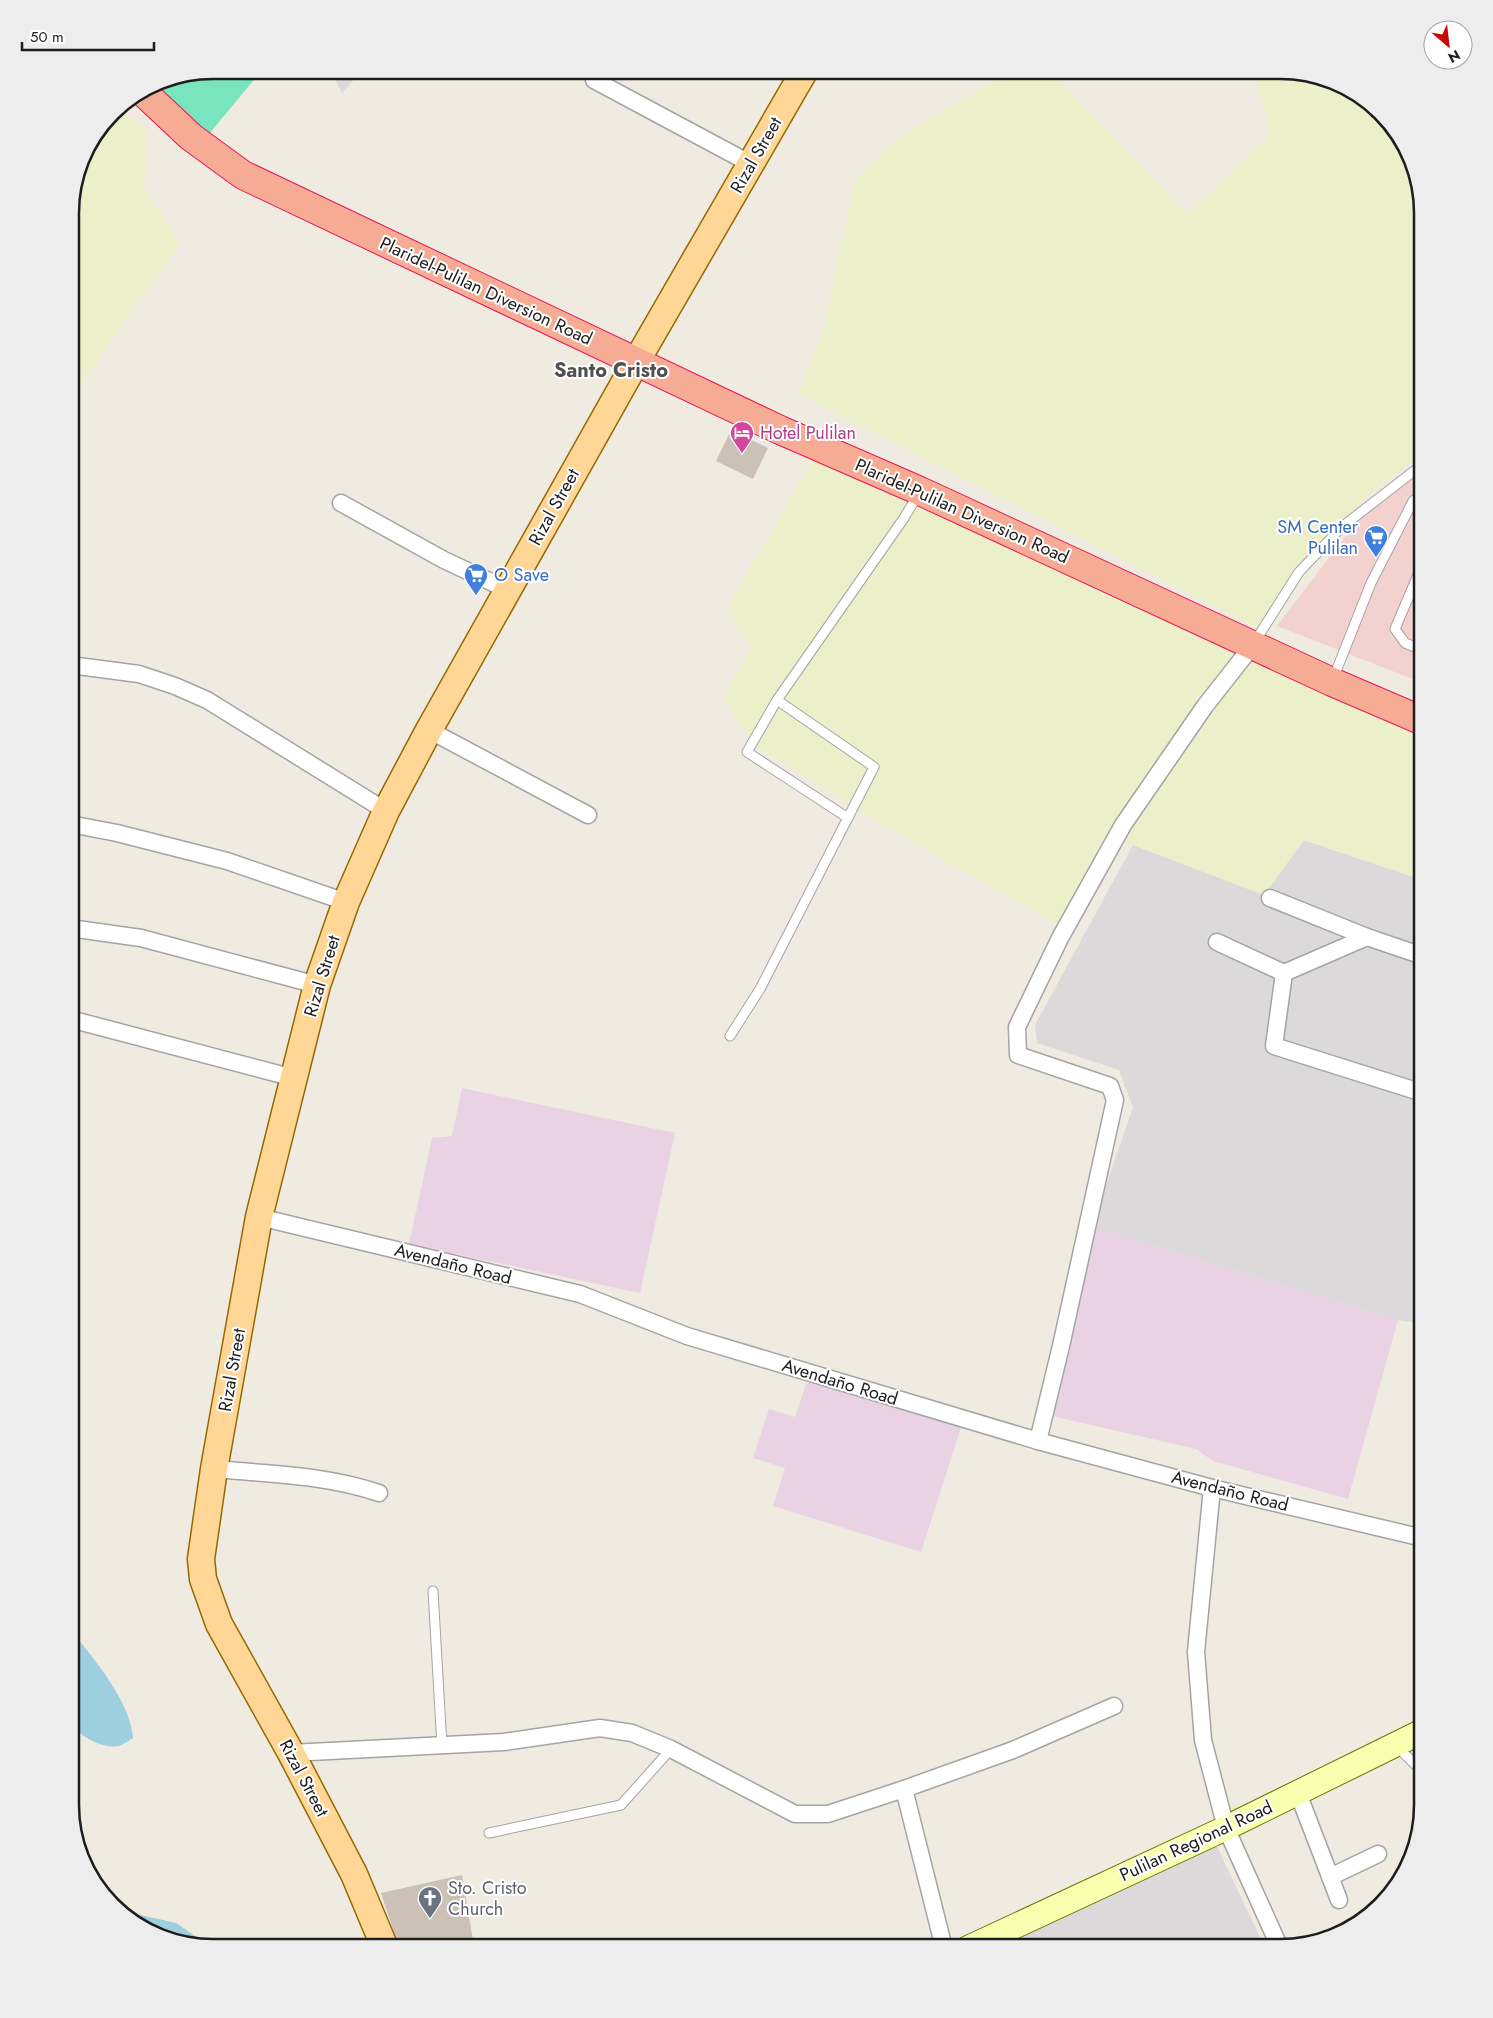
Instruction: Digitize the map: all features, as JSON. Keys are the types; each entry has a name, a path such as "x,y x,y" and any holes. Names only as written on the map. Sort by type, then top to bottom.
{"highway":[{"name":"Plaridel-Pulilan Diversion Road","path":"147,96 191,137 244,175 780,430 920,491 1332,682 1414,717"}],"main road":[{"name":"Rizal Street","path":"381,1939 354,1874 291,1753 219,1624 203,1579 201,1559 214,1468 259,1217 317,985 346,902 386,812 429,730 636,362 800,79"},
{"name":"Pulilan Regional Road","path":"988,1939 1226,1828 1414,1736"}],"street":[{"path":"594,80 751,164"},
{"path":"341,503 444,560 508,590"},
{"path":"1038,1441 1061,1346 1115,1100 1110,1086 1018,1055 1017,1027 1060,938 1123,825 1205,706 1253,645"},
{"path":"79,666 140,674 208,700 386,812"},
{"path":"429,730 588,815"},
{"path":"79,826 117,833 227,861 346,902"},
{"path":"1270,898 1367,937 1414,953"},
{"path":"79,929 141,938 317,985"},
{"path":"1217,942 1284,973 1367,937"},
{"path":"1284,973 1274,1046 1414,1090"},
{"path":"79,1021 294,1078"},
{"name":"Avendaño Road","path":"259,1217 580,1294 687,1336 1038,1441 1212,1488 1414,1536"},
{"path":"214,1468 329,1479 354,1484 379,1493"},
{"path":"1212,1488 1196,1652 1203,1740 1226,1828 1276,1939"},
{"path":"291,1753 504,1742 600,1728 632,1733 671,1749 795,1814 828,1814 1013,1750 1114,1706"},
{"path":"904,1789 942,1939"},
{"path":"1298,1793 1338,1900"},
{"path":"1330,1877 1378,1854"}],"lane":[{"path":"1253,645 1299,572 1343,526 1414,471"},
{"path":"848,818 747,752 777,700 904,518 920,491"},
{"path":"1332,682 1371,582 1414,500"},
{"path":"1414,584 1395,629 1404,643 1414,647"},
{"path":"730,1036 760,989 874,767 777,700"},
{"path":"433,1591 442,1746"},
{"path":"1395,1745 1414,1763"},
{"path":"489,1833 621,1804 671,1749"}],"shaded area":[{"path":"335,79 354,79 342,93"},
{"name":"SM Center Pulilan","path":"1414,470 1414,679 1277,626 1381,490"},
{"path":"1303,840 1414,877 1414,1323 1398,1320 1092,1227 1133,1107 1119,1070 1037,1043 1035,1025 1133,845 1264,895"},
{"path":"462,1088 675,1133 640,1293 409,1244 432,1138 452,1136"},
{"path":"1092,1227 1398,1320 1348,1499 1213,1461 1196,1449 1043,1414"},
{"path":"826,1375 964,1418 921,1552 773,1506 785,1468 753,1458 769,1409 795,1417 806,1384"},
{"path":"1214,1840 1261,1939 1018,1939"}],"green space":[{"path":"255,79 209,134 162,89 178,83 195,80"},
{"path":"997,79 1058,79 1187,214 1270,134 1256,79 1307,81 1332,89 1362,106 1387,131 1404,161 1413,195 1414,460 1364,499 1263,631 798,394 824,327 854,182 894,140"},
{"path":"123,113 147,129 144,188 180,243 79,387 80,195 83,178 93,153 106,131"},
{"path":"813,459 1245,648 1414,727 1414,877 1304,840 1264,895 1117,839 1064,928 936,856 757,747 723,699 752,647 726,610"}],"water":[{"path":"79,1640 118,1694 125,1709 133,1738 121,1745 105,1746 80,1733"},
{"path":"133,1913 176,1923 199,1938 169,1932"}],"building":[{"name":"Hotel Pulilan","path":"731,430 768,448 753,479 716,461"},
{"name":"Sto. Cristo Church","path":"462,1875 473,1939 396,1939 381,1893"}],"place":[{"name":"Hotel Pulilan","path":"742,454"},
{"name":"SM Center Pulilan","path":"1376,558"},
{"name":"O Save","path":"476,596"},
{"name":"Sto. Cristo Church","path":"430,1919"}],"district":[{"name":"Santo Cristo","path":"611,370"}]}
